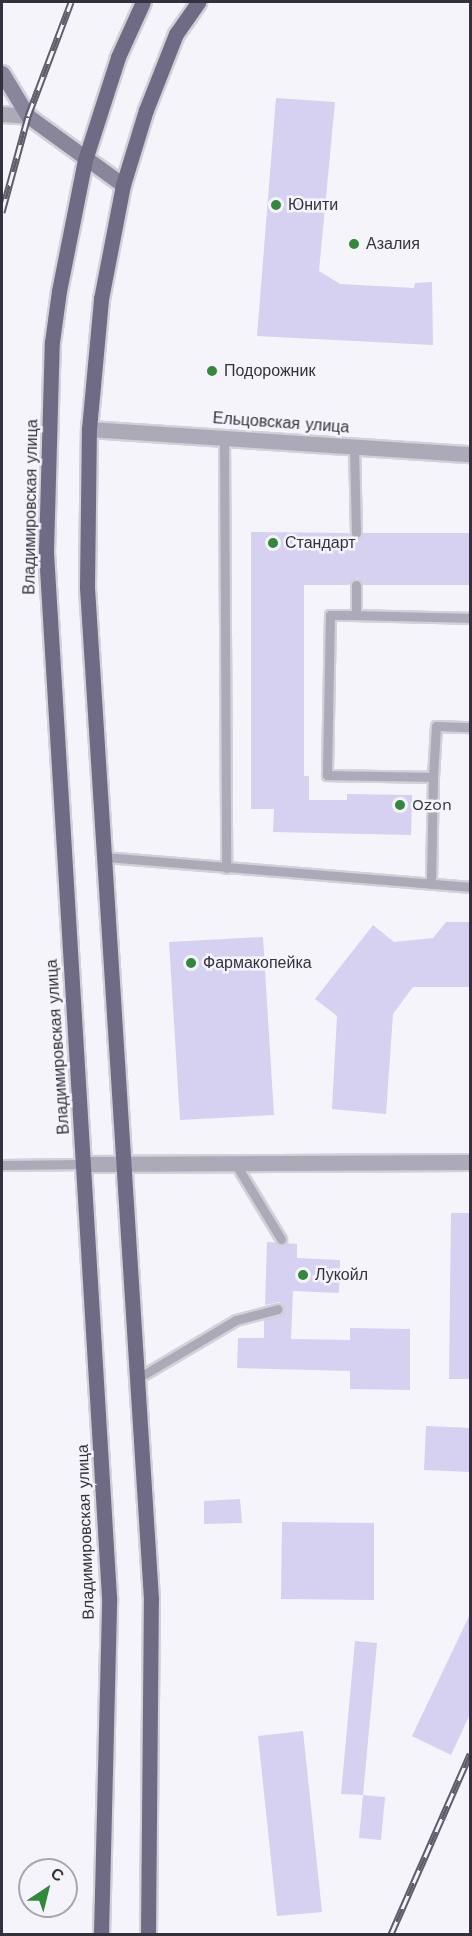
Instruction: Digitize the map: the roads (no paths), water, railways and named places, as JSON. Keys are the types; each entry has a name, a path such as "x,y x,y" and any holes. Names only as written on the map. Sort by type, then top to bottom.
{"main road":[{"name":"Владимировская улица","path":"101,1935 109,1597 85,1164 62,859 45,551 52,342 85,160 118,57 142,2"},
{"path":"148,1935 151,1599 87,587 89,429 101,299 123,184 146,110 176,34 198,2"}],"street":[{"path":"2,73 28,116 85,160 123,184"},
{"path":"2,114 28,116"},
{"name":"Ельцовская улица","path":"89,429 471,454"},
{"path":"85,1164 471,1162"}],"lane":[{"path":"224,438 226,868"},
{"path":"354,446 356,533"},
{"path":"356,585 356,615"},
{"path":"433,777 327,775 330,615 471,618"},
{"path":"431,884 436,726 471,727"},
{"path":"105,857 471,887"},
{"path":"236,1163 281,1239"},
{"path":"2,1165 85,1164"},
{"path":"138,1378 236,1320 278,1309"}],"railway":[{"path":"2,212 28,116 71,2"},
{"path":"391,1934 470,1754"}],"place":[{"name":"Юнити","path":"276,205"},
{"name":"Азалия","path":"354,244"},
{"name":"Подорожник","path":"212,371"},
{"name":"Стандарт","path":"273,543"},
{"name":"Ozon","path":"400,805"},
{"name":"Фармакопейка","path":"191,963"},
{"name":"Лукойл","path":"303,1275"}]}
